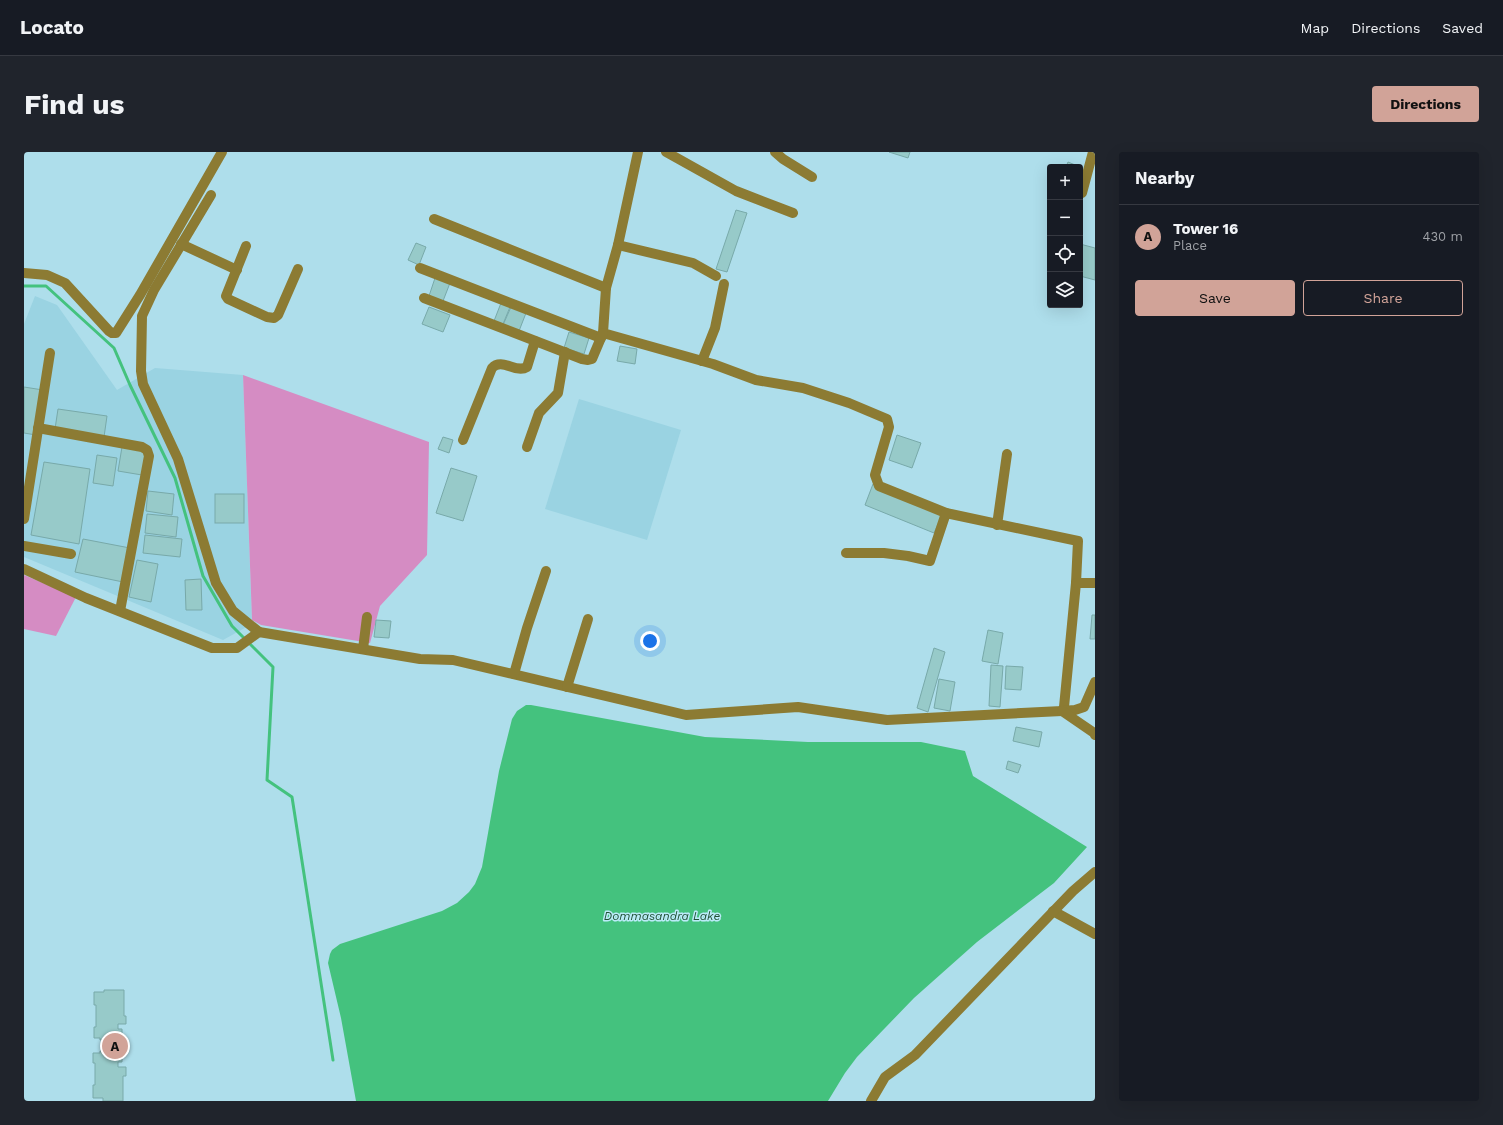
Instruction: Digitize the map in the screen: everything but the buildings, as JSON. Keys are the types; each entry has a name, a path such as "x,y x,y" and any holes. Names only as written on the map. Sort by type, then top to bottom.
{"street":[{"path":"24,273 47,275 65,283 109,331 116,333 137,301 222,152"},
{"path":"424,298 582,359 592,359 602,335 606,288 618,245 638,152"},
{"path":"666,152 736,191 793,213"},
{"path":"775,152 783,159 812,177"},
{"path":"1083,190 1093,152"},
{"path":"210,195 154,290 142,316 141,371 143,384 178,459 216,583 233,611 259,632 420,659 453,660 686,715 798,707 887,720 1075,710 1084,707 1095,682"},
{"path":"434,219 606,288"},
{"path":"181,244 236,270"},
{"path":"618,245 693,263 716,276"},
{"path":"246,246 226,296 228,299 267,317 274,318 278,315 298,269"},
{"path":"420,268 602,335 702,361 756,380 803,388 849,403 887,419 888,427 875,475 879,486 946,513 1078,541 1076,583 1064,707 1062,711"},
{"path":"702,361 715,328 724,284"},
{"path":"464,440 492,368 495,365 500,364 521,369 527,367 535,341"},
{"path":"527,447 539,413 558,393 565,352"},
{"path":"24,519 50,353"},
{"path":"38,428 142,447 147,450 149,456 120,611"},
{"path":"997,525 1007,454"},
{"path":"846,553 884,553 930,561 946,513"},
{"path":"24,546 71,554"},
{"path":"24,569 86,598 212,648 236,648 259,632"},
{"path":"514,674 526,628 546,571"},
{"path":"1076,583 1095,583"},
{"path":"363,649 367,617"},
{"path":"567,687 588,619"},
{"path":"1062,711 1095,735"},
{"path":"872,1101 885,1077 915,1055 1053,911 1095,872"},
{"path":"1053,911 1095,934"}],"shaded area":[{"path":"35,296 57,305 117,390 155,368 243,375 252,624 223,640 24,557 24,324"},
{"path":"243,375 429,442 427,555 380,606 370,643 261,625 252,620"},
{"path":"579,399 681,430 647,540 545,509"},
{"path":"24,575 76,597 56,636 24,629"}],"water":[{"name":"Dommasandra Lake","path":"526,705 705,737 808,742 921,742 965,751 973,776 1087,847 1054,883 977,942 914,998 857,1057 845,1073 828,1101 356,1101 341,1018 328,963 330,954 332,950 340,944 442,911 457,903 469,892 475,884 482,867 499,771 512,719 517,711"}],"waterway":[{"path":"24,286 46,286 114,348 130,385 175,478 203,576 232,626 273,667 267,780 292,797 333,1060"}],"place":[{"name":"Tower 16","path":"115,1046"}]}
